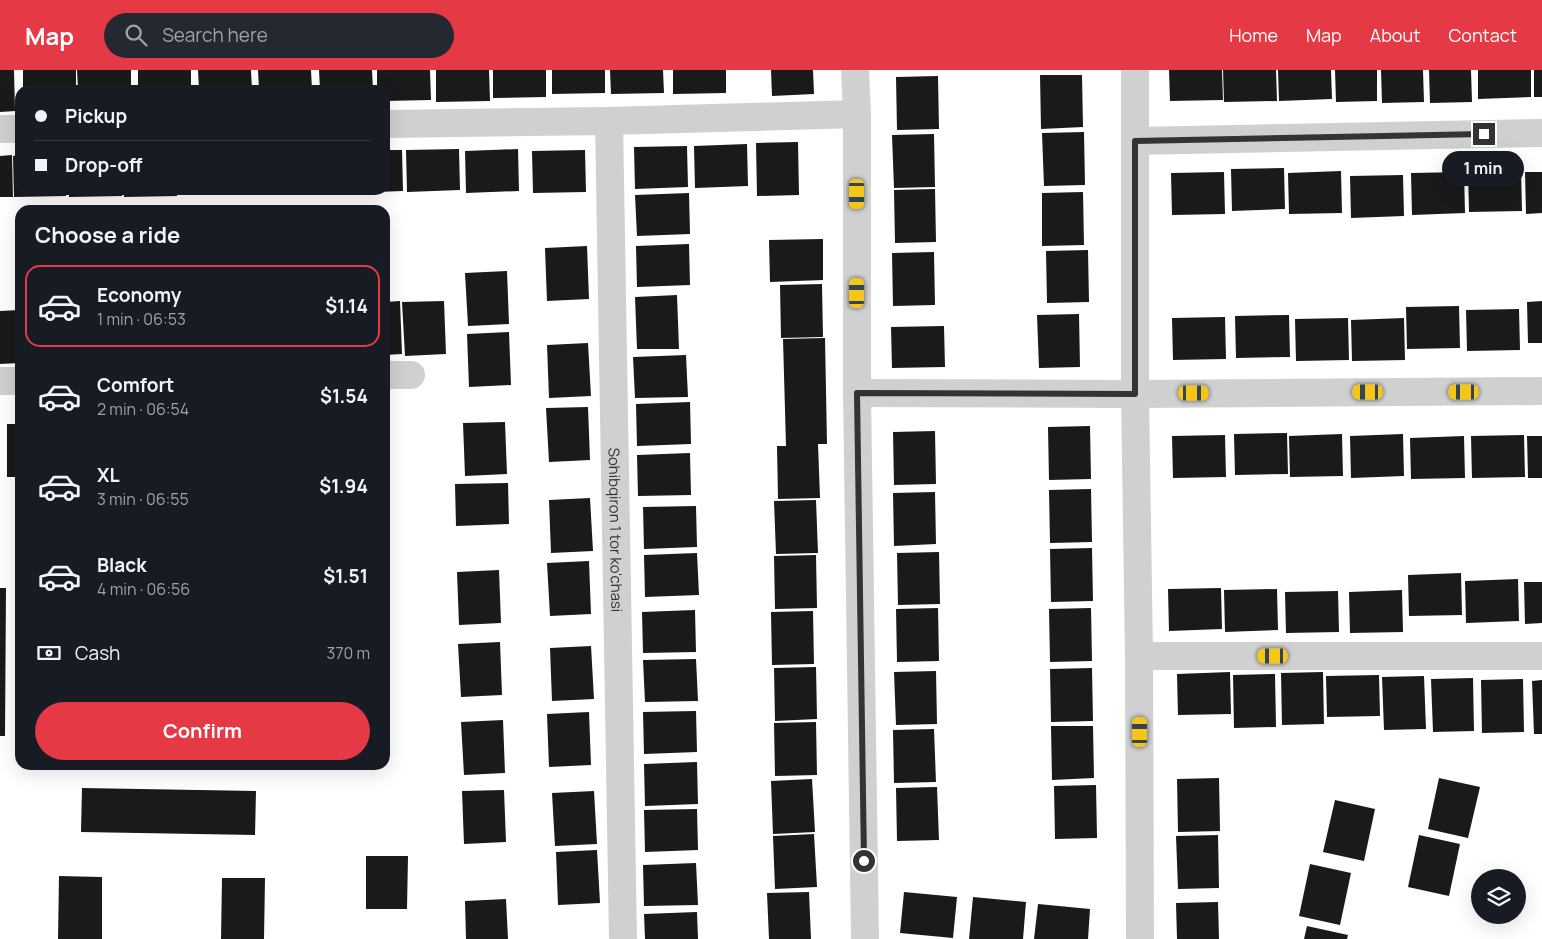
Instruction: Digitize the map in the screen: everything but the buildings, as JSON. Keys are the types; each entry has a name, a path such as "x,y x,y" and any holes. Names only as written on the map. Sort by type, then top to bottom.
{"street":[{"path":"855,70 857,114 857,393 865,939"},
{"path":"1135,70 1135,394 1139,656 1140,939"},
{"path":"390,124 609,121 857,114"},
{"name":"Sohibqiron 1 tor ko'chasi","path":"609,121 623,939"},
{"path":"0,129 15,129"},
{"path":"1135,141 1542,133"},
{"path":"0,381 15,381"},
{"path":"857,393 1135,394 1542,391"},
{"path":"1139,656 1542,656"}],"route":[{"path":"864,861 857,393 1135,394 1135,141 1484,134"}]}
